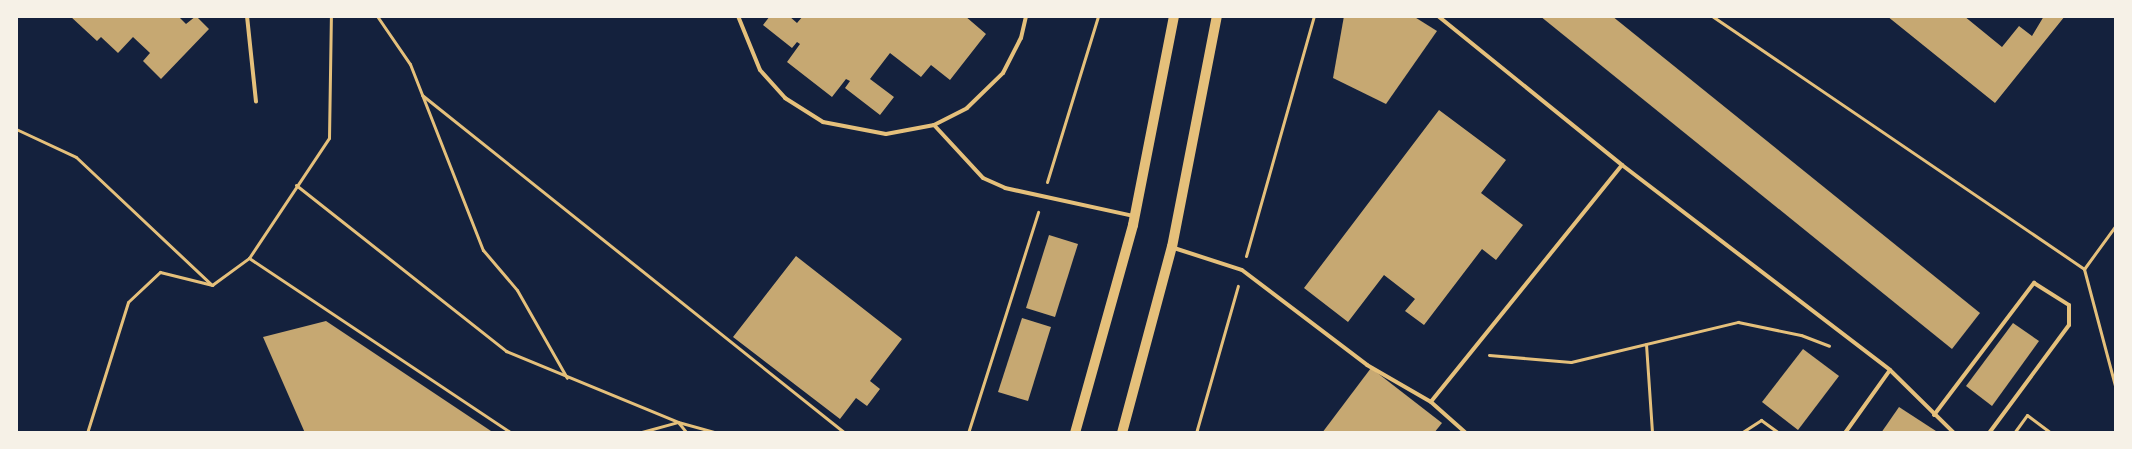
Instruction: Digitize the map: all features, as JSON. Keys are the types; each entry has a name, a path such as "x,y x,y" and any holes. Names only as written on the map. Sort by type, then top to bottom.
{"main road":[{"path":"1075,433 1135,217 1174,16"},
{"path":"1122,433 1172,247 1217,16"}],"lane":[{"path":"247,16 256,102"},
{"path":"738,16 760,70 785,98 823,122 886,134 934,125 967,108 1003,73 1021,38 1026,16"},
{"path":"1438,16 1622,164 1890,370 1954,433"},
{"path":"934,125 983,178 1042,197 1135,217"},
{"path":"1431,402 1467,354 1622,164"},
{"path":"1172,247 1242,270 1367,365 1431,402 1466,433"},
{"path":"1934,415 2034,282 2069,305 2069,325 1989,433"},
{"path":"1845,433 1890,370"}],"path":[{"path":"212,285 249,258 329,138 331,16"},
{"path":"377,16 410,64 482,250 517,290 567,378"},
{"path":"968,433 1098,16"},
{"path":"1196,433 1314,16"},
{"path":"1712,16 2084,269 2116,390"},
{"path":"422,95 845,433"},
{"path":"16,129 76,157 212,285"},
{"path":"296,185 506,351 567,378 678,422 718,433"},
{"path":"2084,269 2116,225"},
{"path":"249,258 511,433"},
{"path":"87,433 128,302 160,272 212,285"},
{"path":"1467,354 1571,362 1738,322 1801,335 1837,349"},
{"path":"1646,344 1652,433"},
{"path":"2014,433 2027,415 2051,433"},
{"path":"1741,433 1760,420 1779,433"},
{"path":"638,433 678,422"},
{"path":"678,422 687,433"}],"building":[{"path":"70,16 178,16 186,24 196,16 209,29 161,79 143,61 150,53 133,37 118,53 101,37 97,41"},
{"path":"770,16 789,16 797,23 803,16 965,16 986,34 950,80 931,65 921,77 890,53 870,79 894,97 880,115 845,88 850,81 846,79 832,97 787,62 800,44 797,42 792,48 763,25"},
{"path":"1344,16 1413,16 1437,31 1386,104 1333,78"},
{"path":"1540,16 1612,16 1980,313 1952,349"},
{"path":"1887,16 1964,16 2002,47 2019,26 2032,36 2044,16 2065,16 1995,103"},
{"path":"1439,110 1506,160 1481,193 1523,225 1496,260 1482,249 1424,325 1405,311 1415,299 1384,275 1348,322 1304,288"},
{"path":"1049,235 1078,244 1055,317 1026,308"},
{"path":"796,256 902,339 870,381 880,389 867,406 856,398 840,419 733,337"},
{"path":"1022,318 1051,327 1028,401 998,392"},
{"path":"326,321 494,433 305,433 263,337"},
{"path":"2013,323 2039,341 1992,406 1966,386"},
{"path":"1803,349 1839,376 1798,430 1762,402"},
{"path":"1371,368 1442,423 1434,433 1322,433"},
{"path":"1899,407 1939,433 1881,433"}]}
